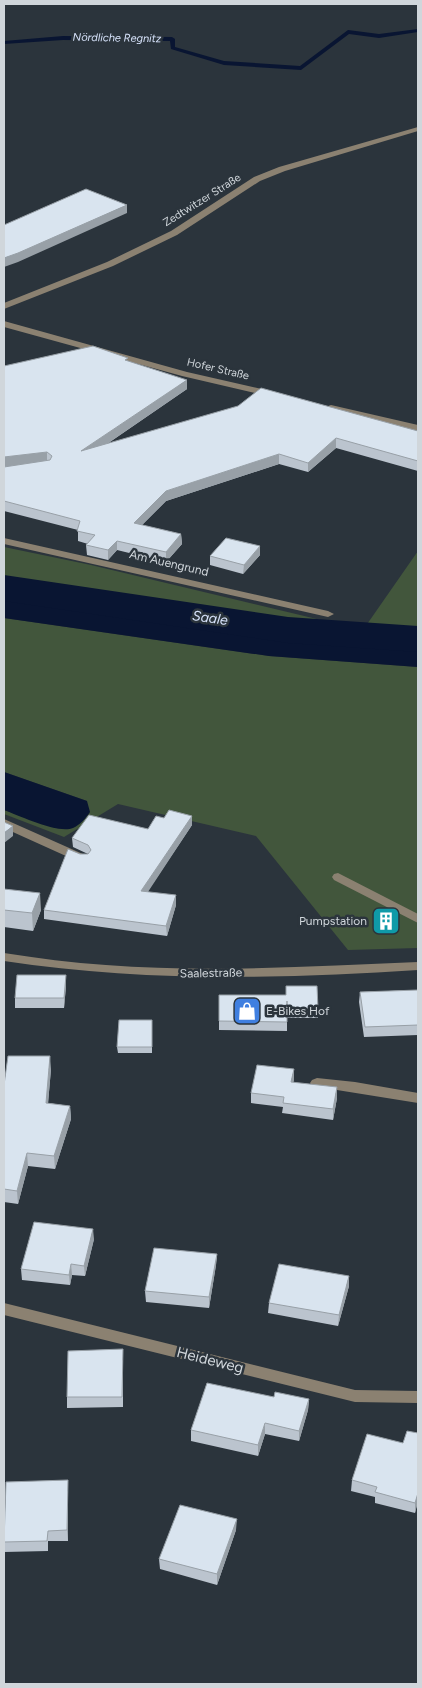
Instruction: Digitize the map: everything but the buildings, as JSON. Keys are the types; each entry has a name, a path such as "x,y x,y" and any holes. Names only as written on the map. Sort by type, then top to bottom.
{"street":[{"name":"Zedtwitzer Straße","path":"4,306 110,264 174,233 257,179 282,169 418,129"},
{"name":"Hofer Straße","path":"4,323 186,374 282,397"},
{"path":"321,406 418,428"},
{"name":"Am Auengrund","path":"4,541 328,614"},
{"path":"4,822 30,836 84,859"},
{"path":"338,877 418,919"},
{"name":"Saalestraße","path":"4,957 44,964 174,974 418,966"},
{"path":"317,1083 355,1087 418,1098"},
{"name":"Heideweg","path":"4,1310 355,1396 418,1397"}],"green space":[{"path":"4,547 91,565 363,630 418,551 418,642 366,639 262,628 4,590"},
{"path":"4,618 269,656 418,667 418,948 348,950 256,836 118,804 64,837 4,814 4,810 59,829 72,828 87,801 4,772"}],"water":[{"path":"4,590 262,628 366,639 418,642 418,667 269,656 4,618"},
{"path":"4,772 87,801 90,812 85,819 73,828 58,829 39,824 4,810"}],"waterway":[{"name":"Nördliche Regnitz","path":"4,43 63,38 172,39 173,48 224,63 301,68 348,32 379,36 418,31"},
{"name":"Saale","path":"4,588 288,630 418,639"}],"place":[{"name":"Pumpstation","path":"386,921"},
{"name":"E-Bikes Hof","path":"247,1011"}]}
